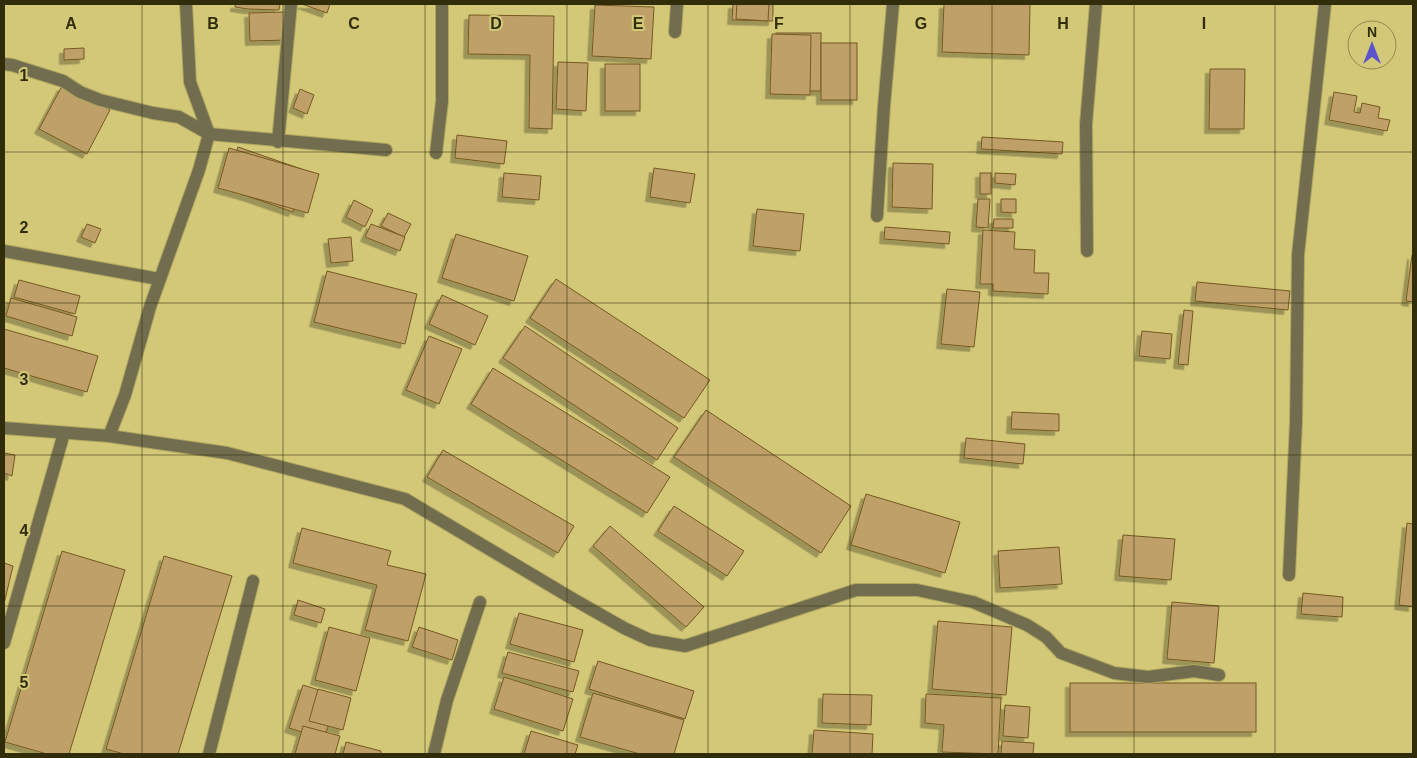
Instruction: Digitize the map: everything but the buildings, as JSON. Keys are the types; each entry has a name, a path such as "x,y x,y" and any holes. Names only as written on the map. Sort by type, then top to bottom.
{"street":[{"path":"109,436 125,395 159,279 200,170 209,134 190,82 186,4"},
{"path":"278,142 291,4"},
{"path":"436,153 442,101 442,4"},
{"path":"675,32 677,4"},
{"path":"877,216 893,4"},
{"path":"1087,252 1086,124 1096,4"},
{"path":"1288,575 1296,422 1298,255 1324,21 1324,4"},
{"path":"4,64 12,64 62,81 80,92 100,100 153,113 179,117 209,134 278,142 386,150"},
{"path":"4,251 159,279"},
{"path":"4,428 109,436 227,453 405,499 615,624 650,640 685,646 856,590 917,590 973,602 1027,625 1046,637 1061,653 1114,673 1148,677 1194,671 1219,675"},
{"path":"4,637 64,433"},
{"path":"209,754 253,581"},
{"path":"434,754 447,700 480,602"}]}
